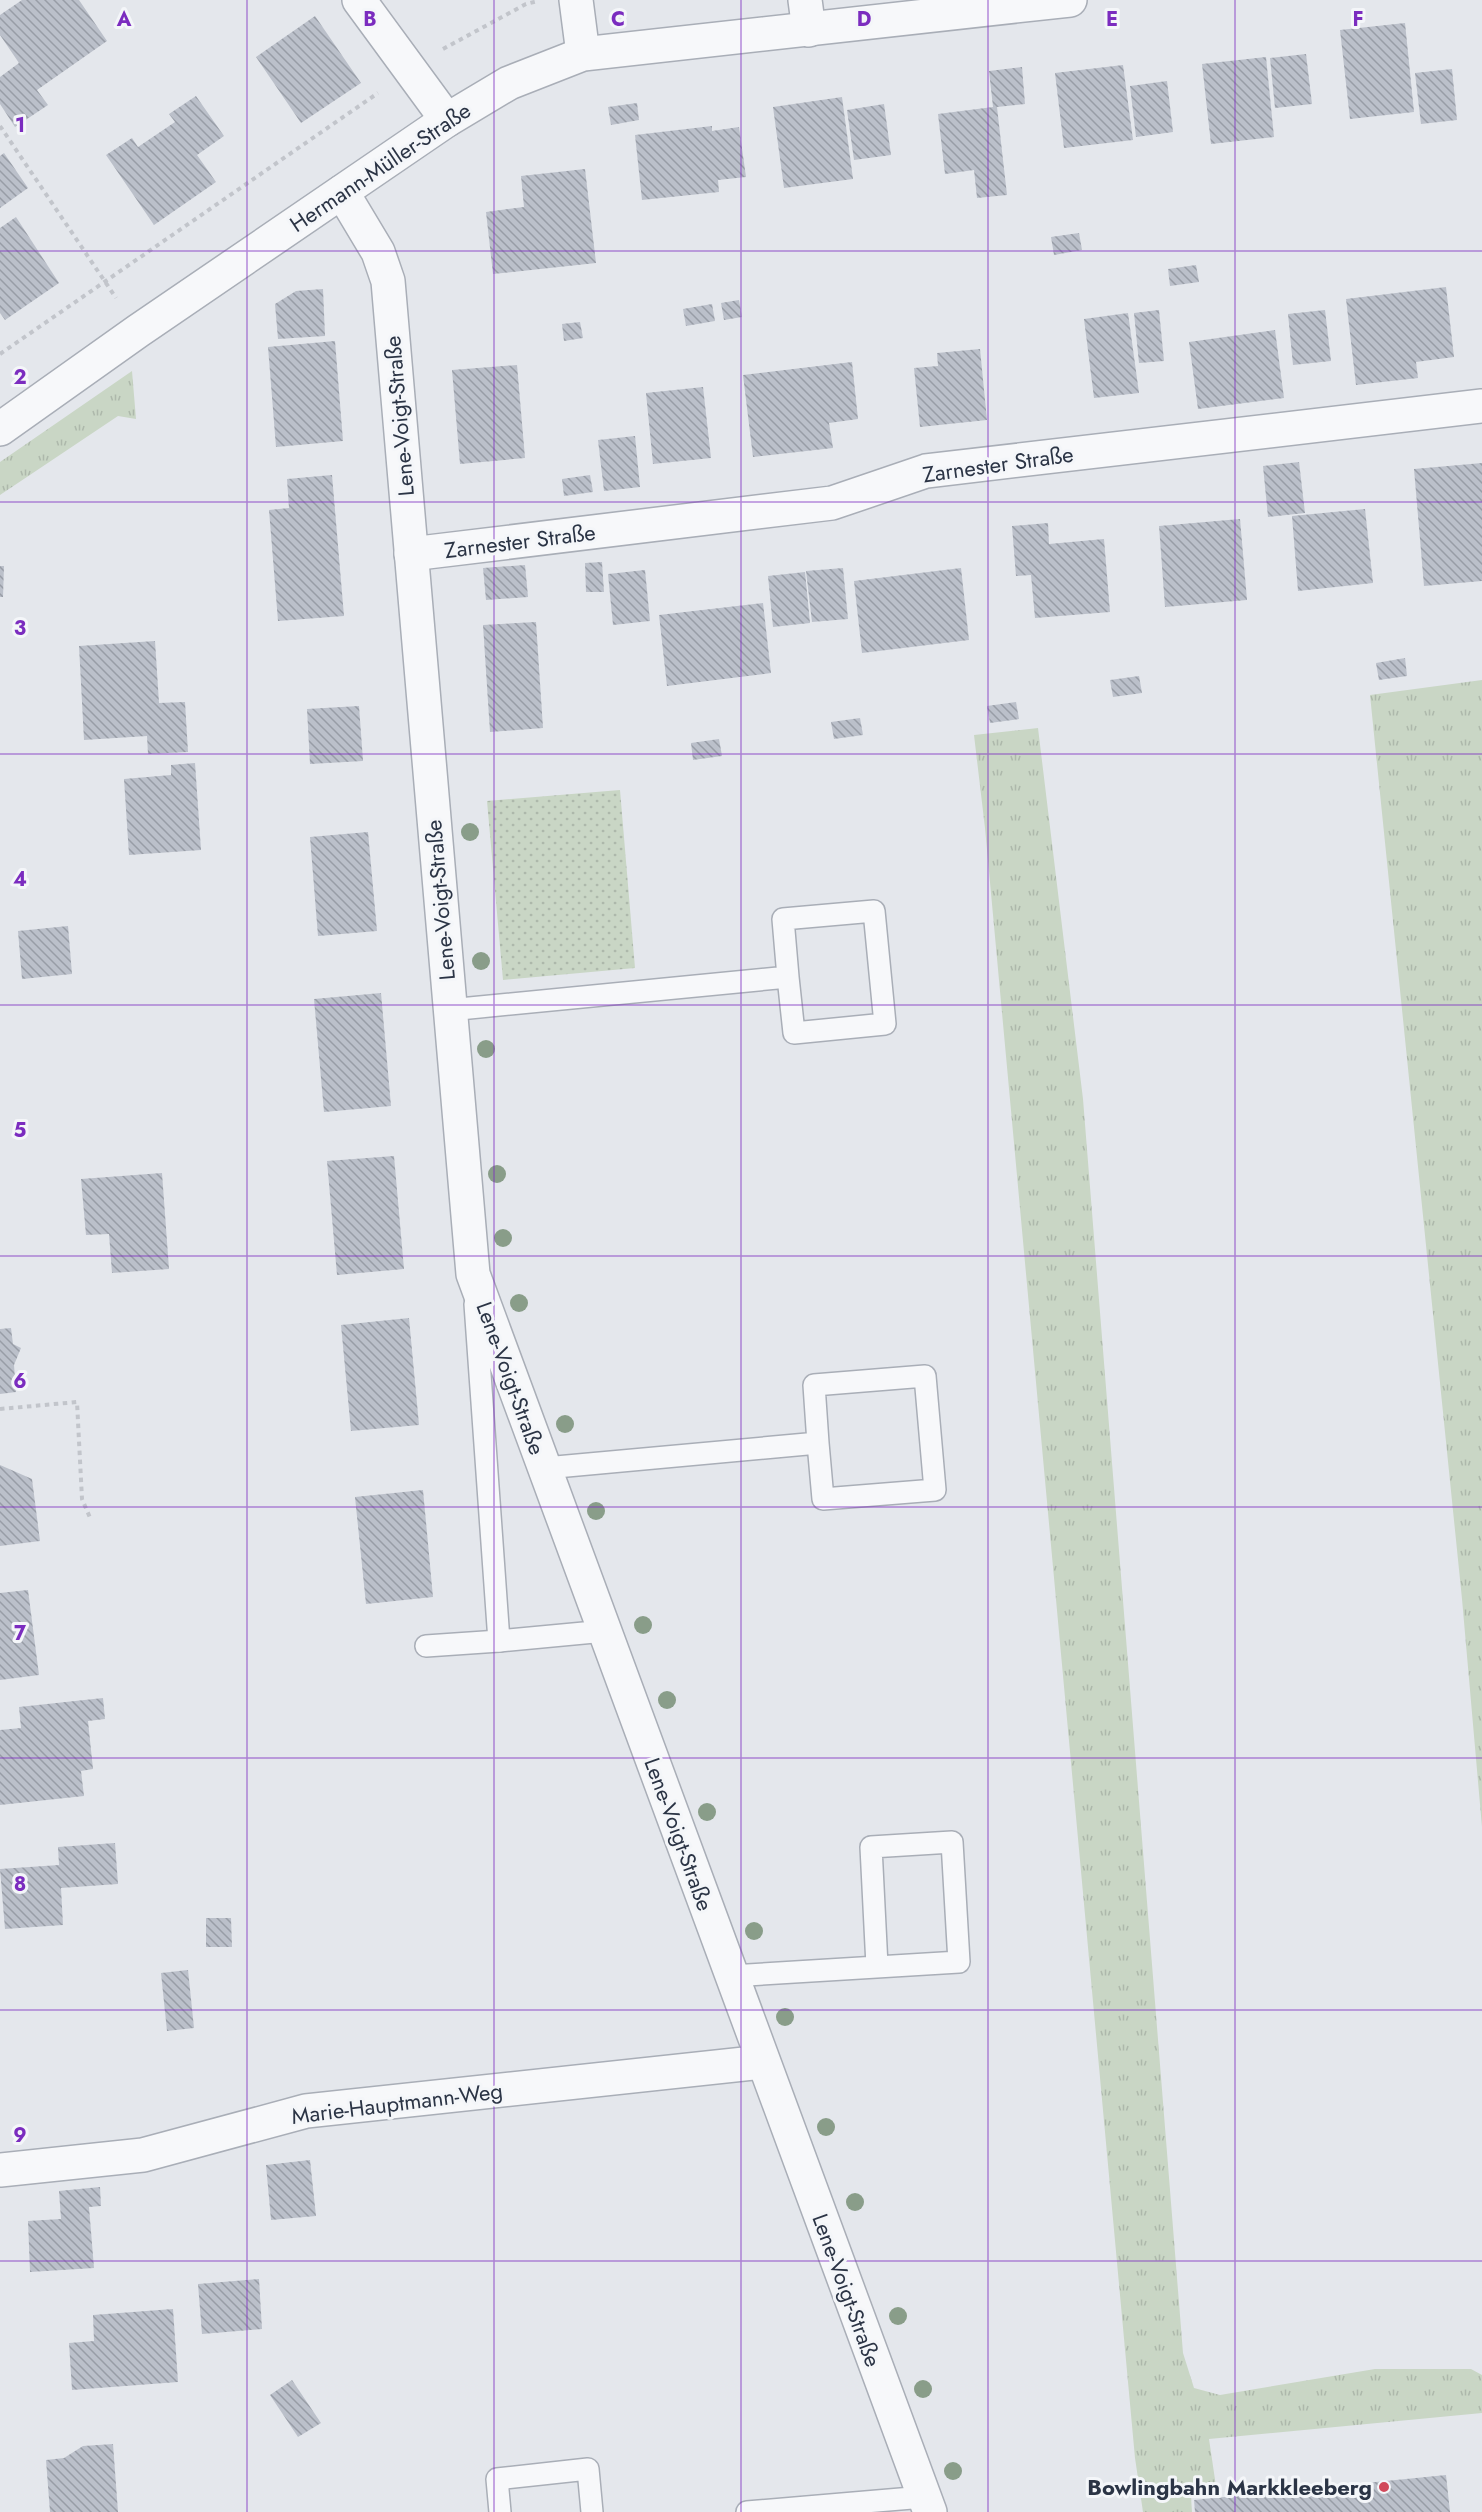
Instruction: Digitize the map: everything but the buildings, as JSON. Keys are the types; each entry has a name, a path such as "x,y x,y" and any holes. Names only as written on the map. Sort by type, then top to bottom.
{"street":[{"path":"359,0 447,120"},
{"path":"576,0 583,54"},
{"name":"Hermann-Müller-Straße","path":"0,429 138,331 447,120 509,83 583,54 807,15 1061,1"},
{"name":"Lene-Voigt-Straße","path":"342,192 378,252 388,281 473,1274 927,2505"},
{"name":"Zarnester Straße","path":"411,554 832,503 926,471 1482,406"},
{"name":"Marie-Hauptmann-Weg","path":"0,2170 143,2156 306,2111 763,2062"}],"lane":[{"path":"874,911 885,1024 794,1033 788,977 783,920 874,911"},
{"path":"449,1010 788,977"},
{"path":"473,1274 499,1641"},
{"path":"925,1376 934,1490 823,1499 818,1443 814,1385 925,1376"},
{"path":"544,1468 818,1443"},
{"path":"426,1647 605,1632"},
{"path":"731,1976 959,1962 952,1842 870,1847 877,1966"},
{"path":"500,2512 496,2479 588,2469 592,2512"},
{"path":"747,2512 927,2505"}],"path":[{"path":"0,354 431,55 526,4 542,0"},
{"path":"0,126 138,331"},
{"path":"0,1409 77,1402 82,1499 91,1520"}],"green space":[{"path":"132,371 136,419 118,416 0,495 0,462"},
{"path":"1482,680 1482,1827 1462,1599 1370,695"},
{"path":"1038,728 1083,1099 1183,2353 1194,2388 1220,2395 1375,2369 1471,2369 1482,2375 1482,2413 1209,2439 1217,2493 1191,2497 1192,2512 1143,2512 1135,2458 985,828 974,735"},
{"path":"620,790 635,968 503,980 487,801"}],"place":[{"name":"Bowlingbahn Markkleeberg","path":"1384,2487"}]}
